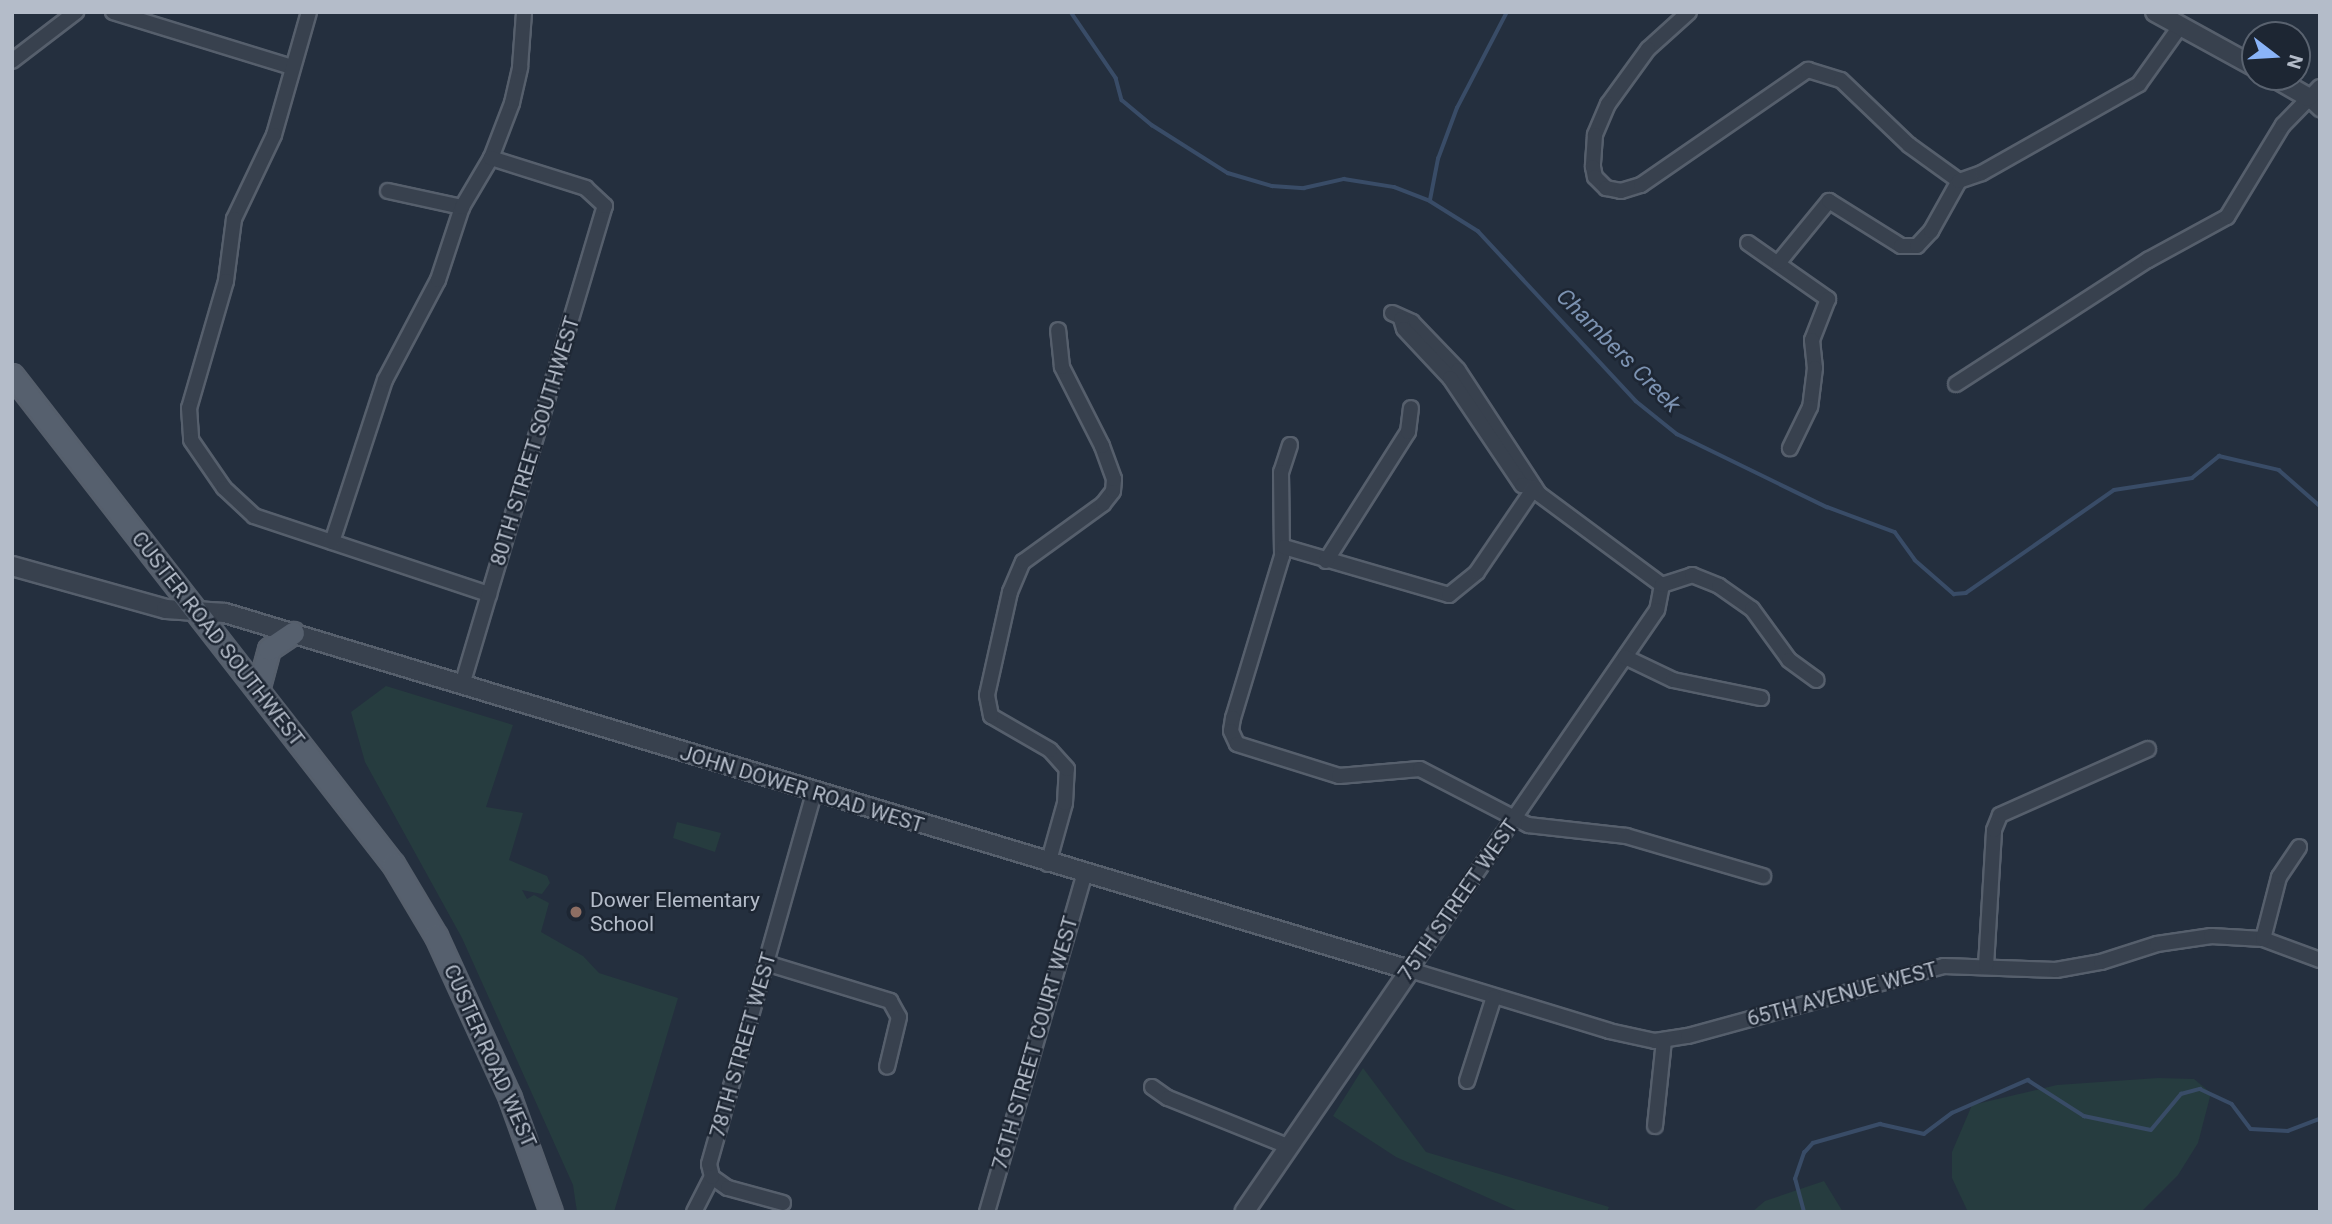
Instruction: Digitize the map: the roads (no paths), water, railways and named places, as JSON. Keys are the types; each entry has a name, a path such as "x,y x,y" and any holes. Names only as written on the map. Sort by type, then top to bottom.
{"main road":[{"name":"CUSTER ROAD SOUTHWEST","path":"12,375 378,841 418,906"},
{"path":"258,690 268,649 293,633"},
{"name":"CUSTER ROAD WEST","path":"418,906 510,1098 551,1212"}],"street":[{"path":"12,61 76,12"},
{"path":"113,12 292,67"},
{"path":"309,12 274,135 234,219 226,281 189,408 189,431 198,453 244,509 332,542 488,594"},
{"path":"332,542 385,380 438,280 462,207 491,158 519,75 524,12"},
{"path":"1689,12 1648,49 1608,104 1595,135 1593,166 1595,177 1605,188 1621,191 1642,185 1808,70 1841,80 1909,145 1959,181"},
{"path":"2155,12 2179,28 2241,60"},
{"path":"1779,262 1821,205 1829,201 1900,246 1917,246 1931,231 1959,181 1982,173 2139,84 2179,28"},
{"path":"1956,384 2148,260 2227,217 2271,142 2315,98"},
{"name":"80TH STREET SOUTHWEST","path":"462,685 605,205 602,198 586,188 491,158"},
{"path":"388,191 462,207"},
{"path":"1748,243 1826,295 1829,304 1812,340 1815,368 1810,407 1790,448"},
{"path":"1396,316 1404,329 1450,378 1522,485 1534,488 1662,585 1688,575 1719,586 1752,609 1789,660 1817,680"},
{"path":"1048,864 1067,792 1067,769 1050,750 991,716 987,695 1010,592 1023,562 1103,504 1113,491 1114,479 1102,446 1062,367 1058,330"},
{"path":"1326,561 1408,432 1411,408"},
{"path":"1290,445 1281,471 1283,547 1233,718 1232,736 1250,752 1339,776 1420,769 1442,776 1514,819 1537,827 1643,839 1763,876"},
{"path":"1283,547 1433,593 1453,594 1477,572 1534,488"},
{"name":"JOHN DOWER ROAD WEST","path":"12,566 166,609 225,613 814,794 1410,970"},
{"name":"75TH STREET WEST","path":"1244,1212 1285,1145 1410,970 1625,657 1658,607 1662,585"},
{"path":"1625,657 1672,680 1761,698"},
{"path":"1986,966 1993,840 2000,815 2148,749"},
{"name":"78TH STREET WEST","path":"694,1212 712,1177 709,1164 814,794"},
{"path":"2263,939 2279,877 2299,848"},
{"name":"76TH STREET COURT WEST","path":"987,1212 1084,875"},
{"name":"65TH AVENUE WEST","path":"1410,970 1629,1036 1664,1040 1905,974 1944,966 2056,970 2101,962 2176,940 2234,936 2263,939 2320,960"},
{"path":"766,963 881,997 894,1007 897,1029 887,1067"},
{"path":"1467,1081 1494,997"},
{"path":"1655,1126 1664,1040"},
{"path":"1152,1087 1168,1098 1285,1145"},
{"path":"712,1177 728,1188 783,1203"}],"waterway":[{"name":"Chambers Creek","path":"1071,12 1116,78 1122,100 1152,125 1228,173 1272,186 1304,188 1344,179 1394,187 1430,201 1478,231 1636,401 1677,434 1827,507 1895,532 1915,560 1954,594 1966,593 2114,490 2192,478 2219,456 2279,470 2320,506"},
{"path":"1430,200 1438,159 1457,108 1507,12"},
{"path":"1804,1212 1795,1179 1804,1153 1813,1143 1880,1124 1924,1134 1952,1113 2028,1080 2084,1116 2151,1130 2181,1094 2200,1089 2232,1104 2251,1129 2288,1131 2320,1119"}],"place":[{"name":"Dower Elementary School","path":"576,912"}]}
